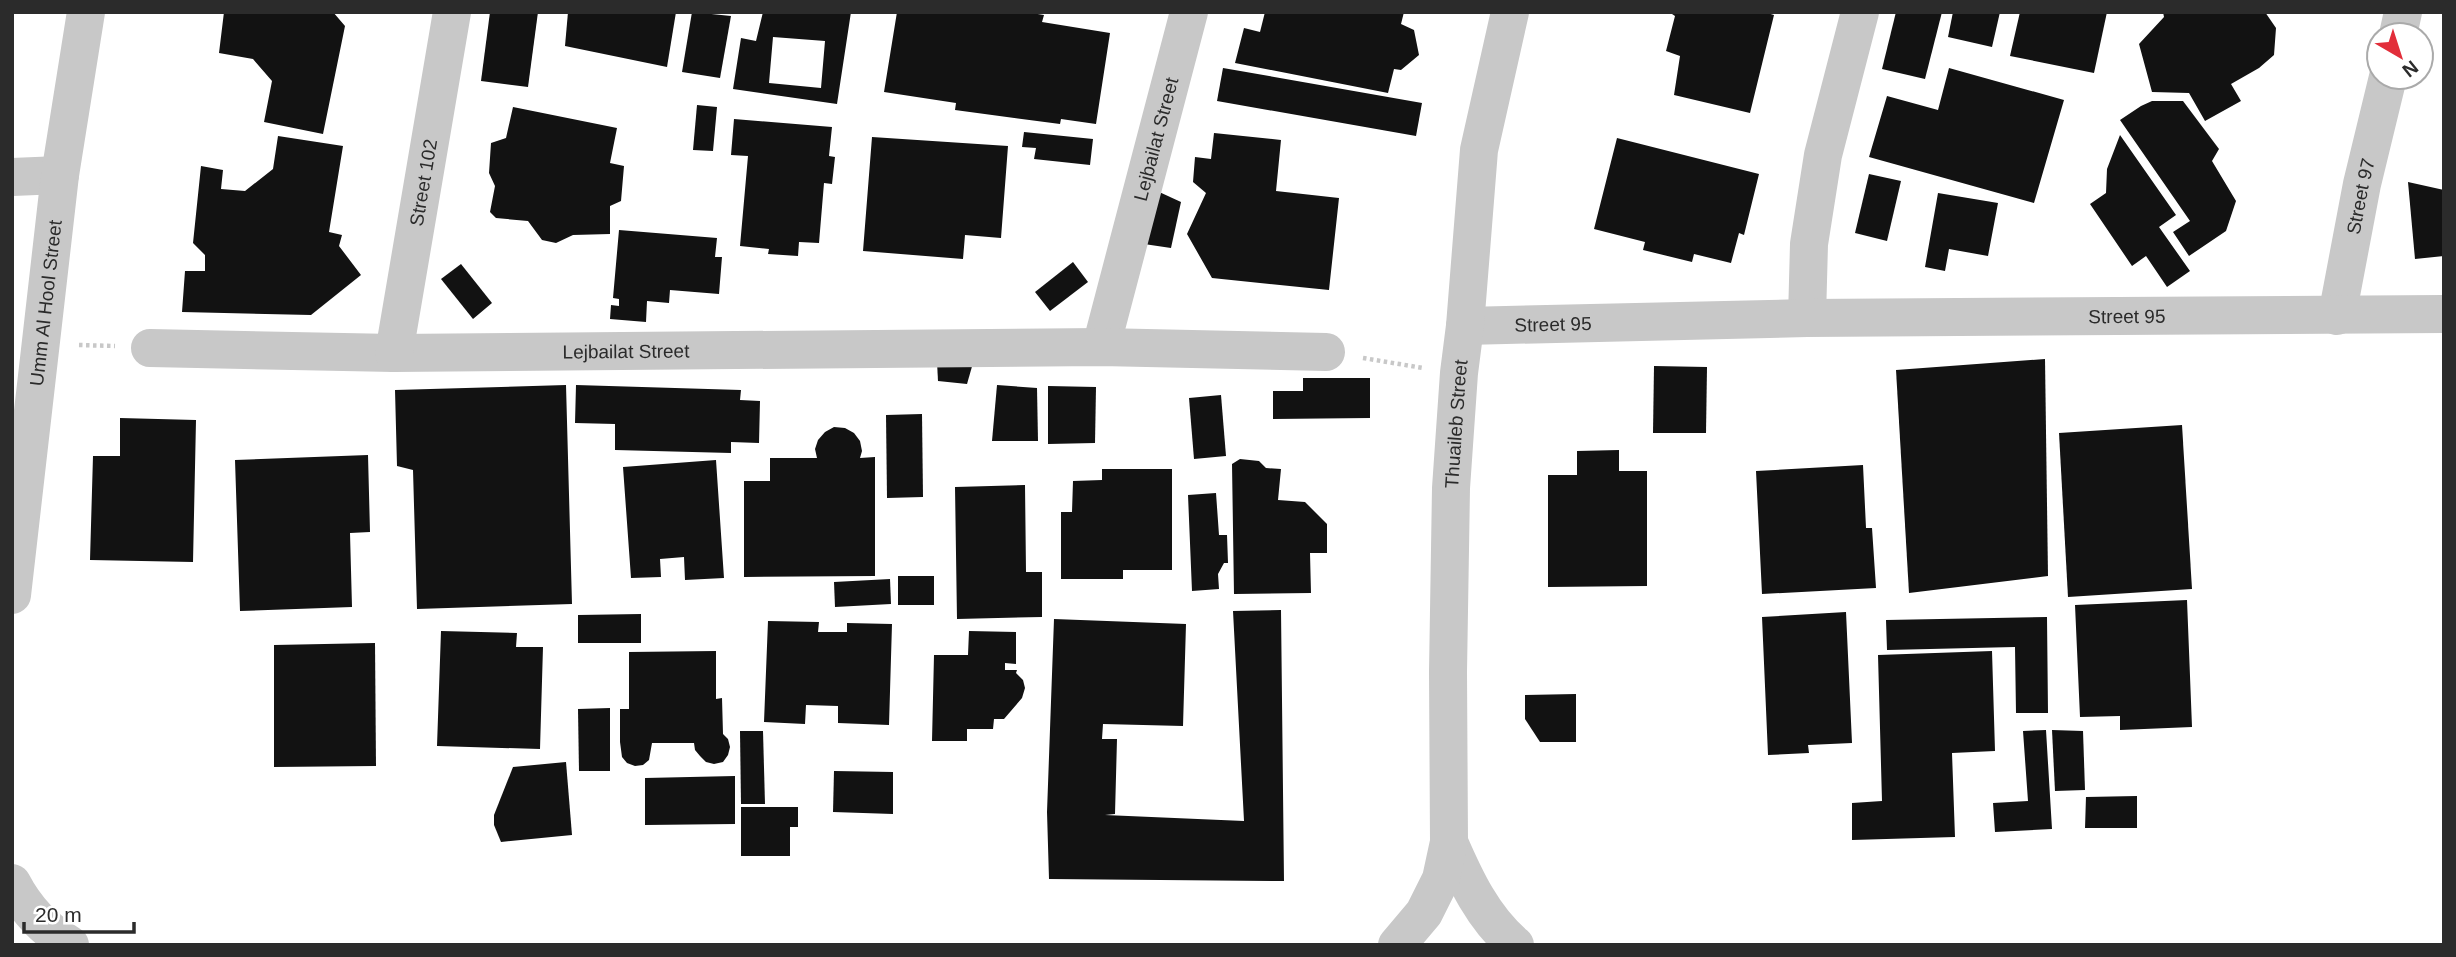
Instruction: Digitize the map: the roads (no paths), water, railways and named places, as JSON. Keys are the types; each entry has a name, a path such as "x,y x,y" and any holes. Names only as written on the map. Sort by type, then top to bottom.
{"street":[{"name":"Umm Al Hool Street","path":"12,595 60,175 86,12"},
{"name":"Street 102","path":"394,354 452,12"},
{"name":"Lejbailat Street","path":"1101,347 1189,12"},
{"name":"Thuaileb Street","path":"1397,945 1424,913 1441,879 1449,842 1451,488 1458,373 1465,326 1479,150 1510,12"},
{"path":"1807,318 1809,244 1823,155 1860,12"},
{"name":"Street 97","path":"2337,316 2362,184 2385,91"},
{"path":"12,177 60,175"},
{"name":"Street 95","path":"1465,326 1807,318 2337,316 2444,313"},
{"name":"Lejbailat Street","path":"150,348 394,354 1101,347 1326,352"},
{"name":"Thuaileb Street","path":"1449,842 1464,878 1484,911 1515,945"},
{"path":"12,883 22,901 47,931 70,945"}]}
